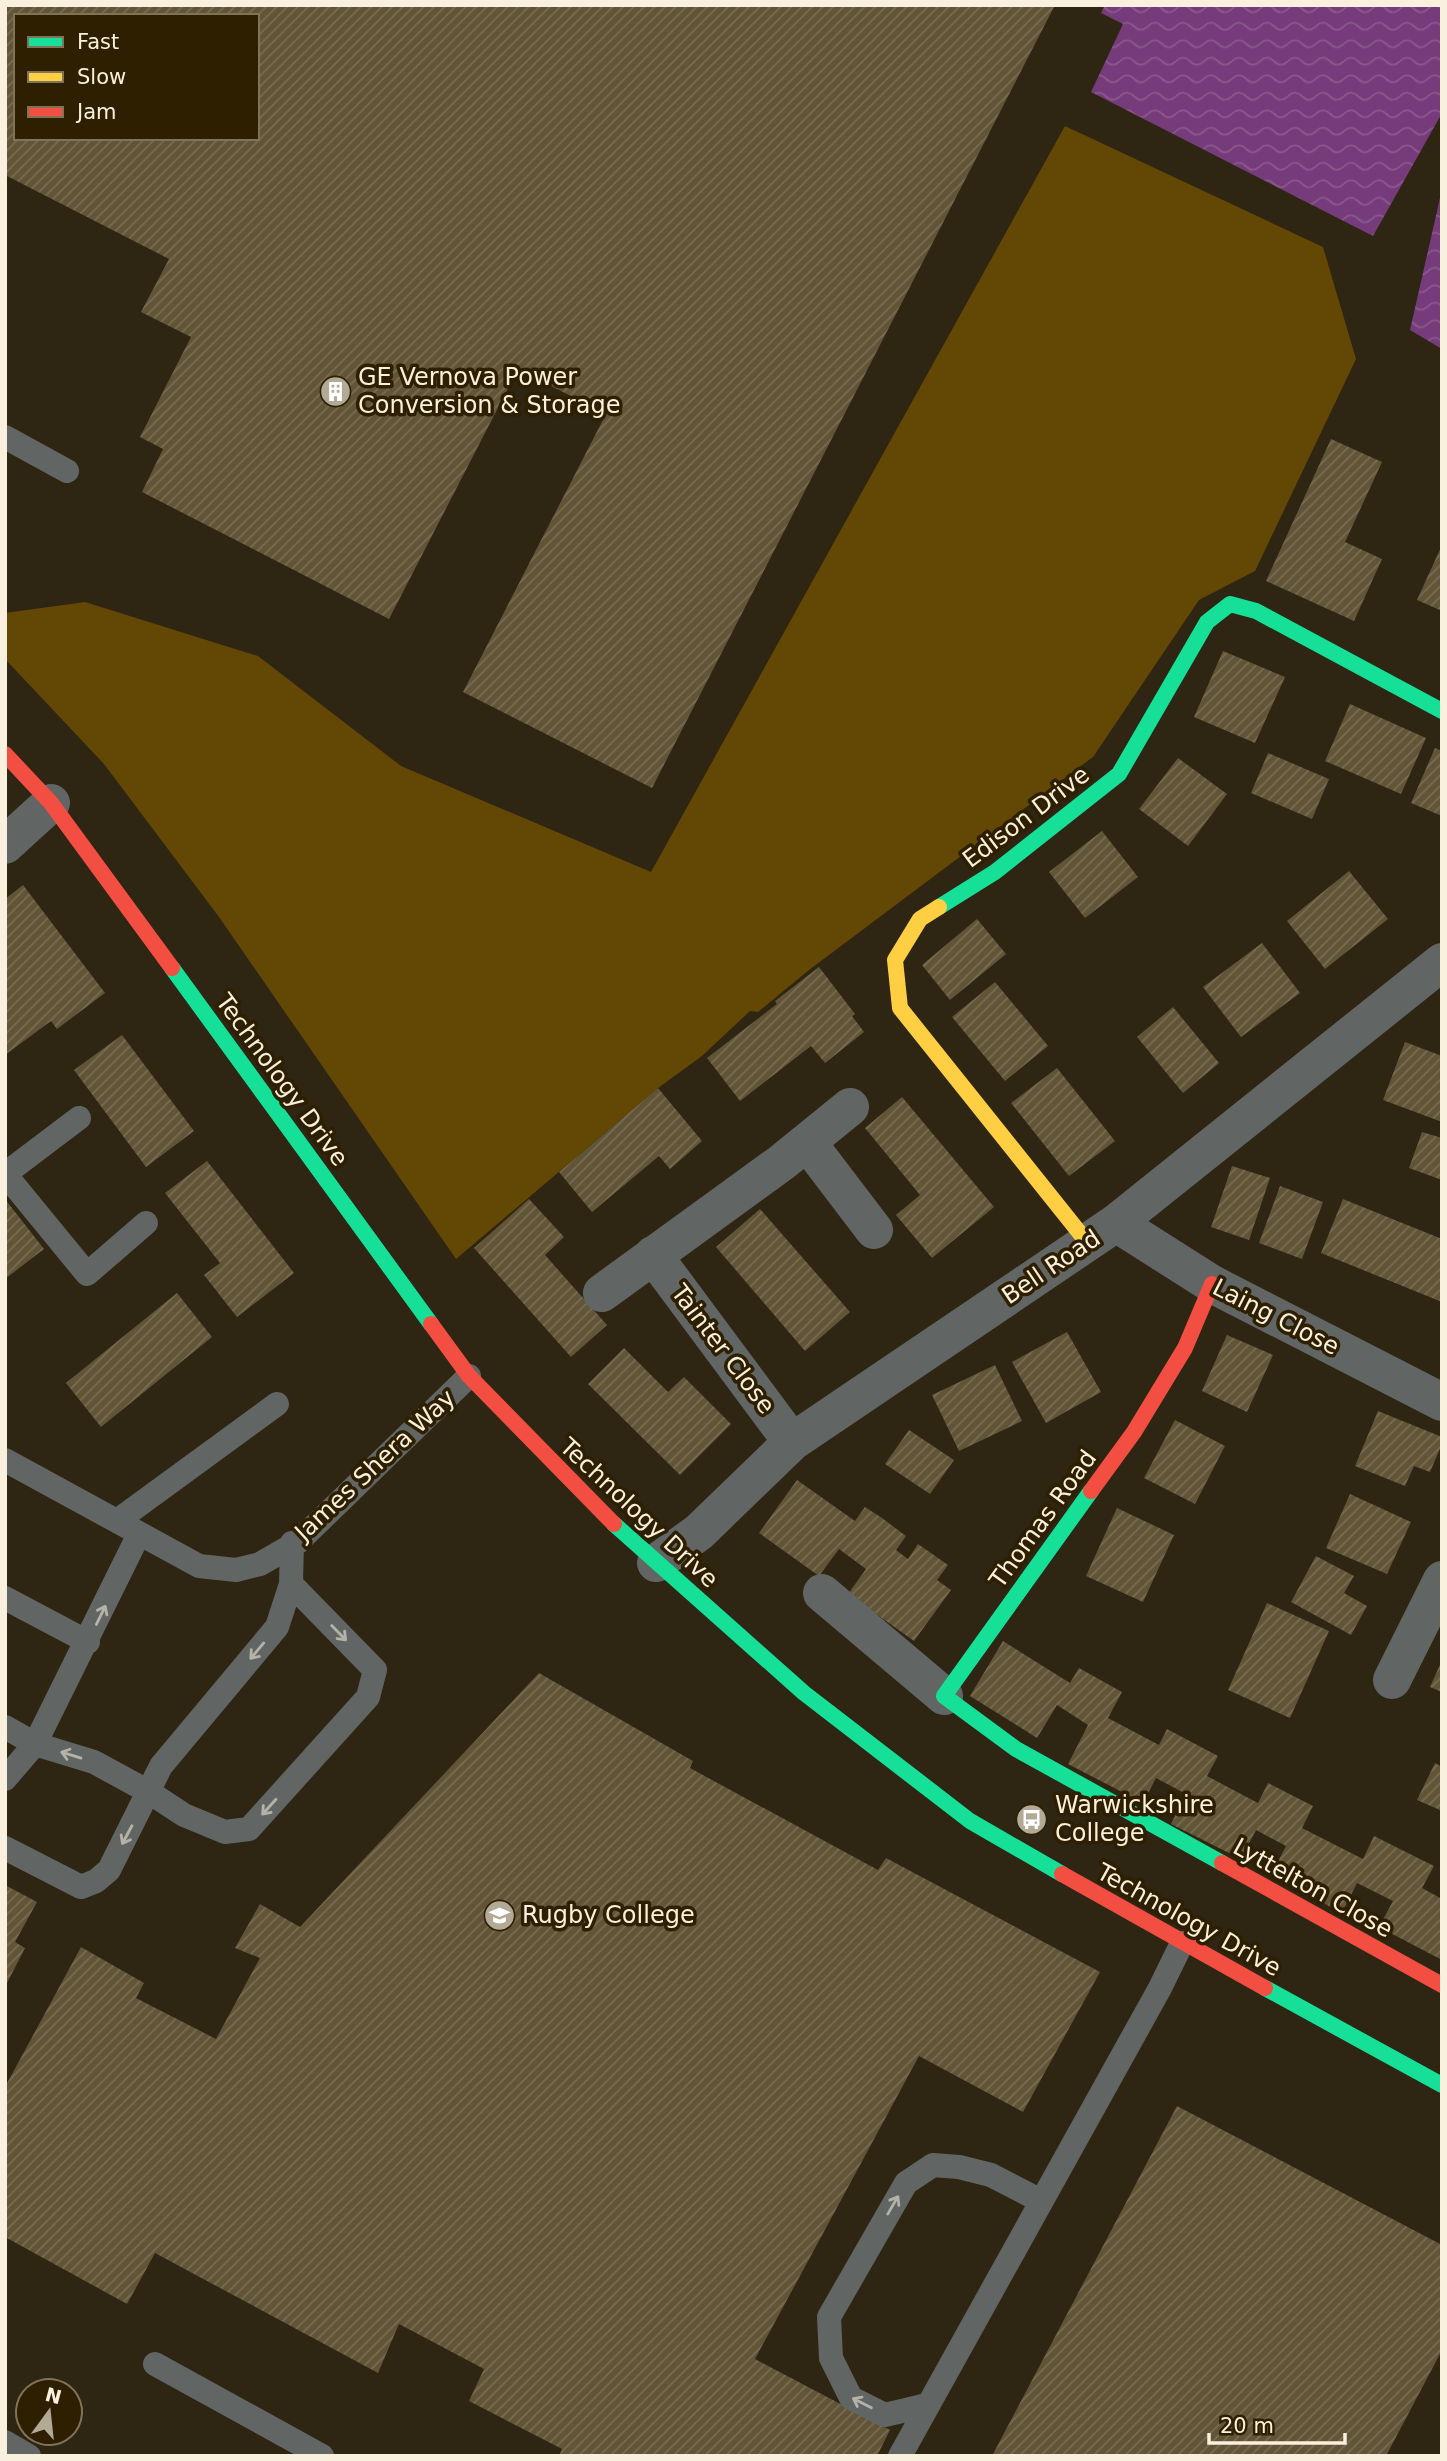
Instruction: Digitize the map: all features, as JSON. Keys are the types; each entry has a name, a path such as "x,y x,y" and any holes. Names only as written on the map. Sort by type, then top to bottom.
{"street":[{"name":"Edison Drive","path":"1102,1232 900,1008 895,960 920,919 995,872 1119,774 1207,622 1230,604 1256,611 1442,711"},
{"name":"Technology Drive","path":"5,754 51,803 469,1376 582,1493 656,1563 804,1693 970,1821 1182,1943 1442,2085"},
{"path":"5,845 51,803"},
{"name":"Bell Road","path":"656,1563 699,1532 792,1443 1102,1232 1442,962"},
{"path":"603,1293 850,1107"},
{"path":"807,1142 874,1230"},
{"name":"Laing Close","path":"1102,1232 1212,1284 1442,1402"},
{"name":"Tainter Close","path":"653,1255 792,1443"},
{"name":"Thomas Road","path":"944,1696 1135,1432 1185,1348 1212,1284"},
{"path":"1392,1680 1442,1580"},
{"path":"822,1593 944,1696"},
{"name":"Lyttelton Close","path":"944,1696 1016,1749 1442,1985"}],"lane":[{"path":"5,437 67,471"},
{"path":"79,1118 5,1174 87,1274 146,1223"},
{"name":"James Shera Way","path":"139,1534 199,1566 236,1570 260,1564 292,1543 298,1542 469,1376"},
{"path":"117,1521 277,1404"},
{"path":"5,1461 139,1534 36,1744 5,1779"},
{"path":"5,1849 81,1887 96,1881 109,1870 161,1766 277,1627 291,1584 292,1543"},
{"path":"5,1727 36,1744 94,1762 184,1815 225,1832 249,1829 368,1697 375,1670 291,1584"},
{"path":"5,1598 88,1642"},
{"path":"900,2456 1160,1988 1182,1943"},
{"path":"927,2405 885,2415 851,2398 831,2358 829,2317 906,2183 933,2165 959,2167 991,2175 1041,2201"},
{"path":"155,2364 322,2456"},
{"path":"5,2442 29,2456"}],"shaded area":[{"path":"1065,126 1323,247 1356,359 1255,571 1199,600 1093,757 809,970 758,1012 750,1011 702,1056 658,1088 456,1259 219,917 104,764 5,659 5,613 85,602 258,656 401,766 651,872"}],"water":[{"path":"1105,5 1442,5 1442,113 1373,236 1091,92 1123,24 1101,13"},
{"path":"1440,198 1442,199 1442,349 1410,330"}],"building":[{"name":"GE Vernova Power Conversion & Storage","path":"5,5 1055,5 652,788 463,692 606,414 518,369 389,619 142,492 163,449 140,437 191,337 141,312 169,259 5,175"},
{"path":"1331,439 1382,462 1345,542 1382,559 1354,621 1266,581"},
{"path":"1442,545 1442,611 1417,600"},
{"path":"1223,651 1285,677 1255,743 1194,717"},
{"path":"1350,704 1426,738 1401,794 1325,761"},
{"path":"1435,748 1442,751 1442,816 1411,803"},
{"path":"1268,753 1329,779 1312,819 1251,793"},
{"path":"1178,758 1227,794 1188,846 1139,809"},
{"path":"1102,831 1138,877 1085,918 1049,872"},
{"path":"1349,871 1388,919 1325,969 1287,921"},
{"path":"23,885 105,993 57,1029 51,1021 5,1055 5,899"},
{"path":"977,919 1006,954 950,1000 922,965"},
{"path":"1262,943 1300,993 1241,1037 1203,987"},
{"path":"819,967 855,1014 852,1016 864,1032 825,1063 811,1046 740,1101 707,1058 777,1004 775,1001"},
{"path":"995,982 1048,1046 1005,1081 952,1017"},
{"path":"1173,1007 1219,1063 1183,1093 1137,1037"},
{"path":"122,1035 194,1131 146,1167 74,1070"},
{"path":"1405,1042 1442,1056 1442,1122 1383,1100"},
{"path":"1057,1068 1115,1141 1069,1176 1011,1103"},
{"path":"658,1088 702,1141 670,1169 659,1156 592,1212 559,1172"},
{"path":"902,1097 994,1207 932,1258 896,1215 920,1195 865,1128"},
{"path":"1422,1132 1442,1138 1442,1180 1409,1168"},
{"path":"207,1161 294,1273 237,1317 204,1275 220,1263 165,1193"},
{"path":"1232,1166 1270,1178 1249,1240 1211,1227"},
{"path":"1280,1186 1323,1202 1302,1259 1259,1243"},
{"path":"5,1199 44,1249 5,1279"},
{"path":"529,1199 564,1237 545,1255 607,1325 571,1357 474,1248"},
{"path":"1343,1199 1442,1239 1442,1302 1321,1253"},
{"path":"760,1209 850,1312 805,1351 716,1247"},
{"path":"177,1293 212,1337 101,1427 66,1383"},
{"path":"1067,1332 1101,1392 1046,1423 1012,1362"},
{"path":"1227,1335 1273,1355 1247,1412 1202,1391"},
{"path":"624,1348 668,1392 684,1377 731,1424 680,1475 588,1384"},
{"path":"995,1365 1022,1421 959,1451 932,1395"},
{"path":"1378,1411 1442,1437 1442,1444 1430,1472 1414,1466 1405,1486 1355,1466"},
{"path":"1175,1420 1225,1446 1195,1504 1144,1478"},
{"path":"909,1430 954,1460 930,1494 885,1464"},
{"path":"797,1480 855,1521 865,1507 882,1518 906,1536 896,1550 908,1559 918,1544 948,1565 937,1580 951,1590 914,1641 848,1594 866,1569 839,1549 819,1576 759,1533"},
{"path":"1350,1494 1411,1522 1387,1574 1326,1548"},
{"path":"1117,1508 1174,1535 1143,1602 1086,1576"},
{"path":"1316,1556 1354,1576 1344,1593 1367,1606 1351,1635 1291,1602"},
{"path":"1267,1603 1329,1631 1290,1718 1228,1690"},
{"path":"1003,1641 1070,1683 1079,1668 1122,1692 1108,1718 1159,1745 1167,1729 1218,1756 1207,1776 1258,1803 1268,1783 1313,1806 1302,1828 1363,1859 1374,1836 1434,1866 1422,1888 1442,1899 1442,1960 1379,1927 1393,1901 1357,1883 1342,1913 1271,1875 1286,1846 1256,1830 1241,1859 1171,1824 1186,1794 1156,1778 1143,1803 1068,1764 1088,1725 1057,1705 1037,1738 970,1696"},
{"path":"1442,1660 1442,1692 1430,1687"},
{"path":"539,1673 693,1761 690,1768 878,1870 886,1858 1100,1972 1023,2112 919,2056 755,2359 890,2430 877,2456 559,2456 562,2449 469,2401 484,2369 399,2324 378,2373 155,2253 127,2304 5,2237 5,2087 81,1947 144,1983 136,1998 216,2039 260,1958 235,1948 260,1904 300,1927"},
{"path":"1435,1763 1442,1767 1442,1811 1417,1800"},
{"path":"5,1885 37,1902 15,1942 25,1948 5,1987"},
{"path":"1177,2106 1442,2245 1442,2350 1386,2456 992,2456"}],"traffic: fast":[{"path":"939,907 995,872 1119,774 1207,622 1230,604 1256,611 1442,711"},
{"path":"172,968 431,1324"},
{"path":"1091,1491 944,1696 1016,1749 1222,1863"},
{"path":"614,1524 804,1693 970,1821 1062,1874"},
{"path":"1265,1988 1442,2085"}],"traffic: slow":[{"path":"939,907 920,919 895,960 900,1008 1087,1242"}],"traffic: jam":[{"path":"5,754 51,803 172,968"},
{"path":"1091,1491 1134,1432 1185,1348 1212,1284"},
{"path":"431,1324 469,1376 614,1524"},
{"path":"1222,1863 1442,1985"},
{"path":"1062,1874 1265,1988"}],"place":[{"name":"GE Vernova Power Conversion & Storage","path":"335,391"},
{"name":"Warwickshire College","path":"1032,1819"},
{"name":"Rugby College","path":"499,1915"}]}
